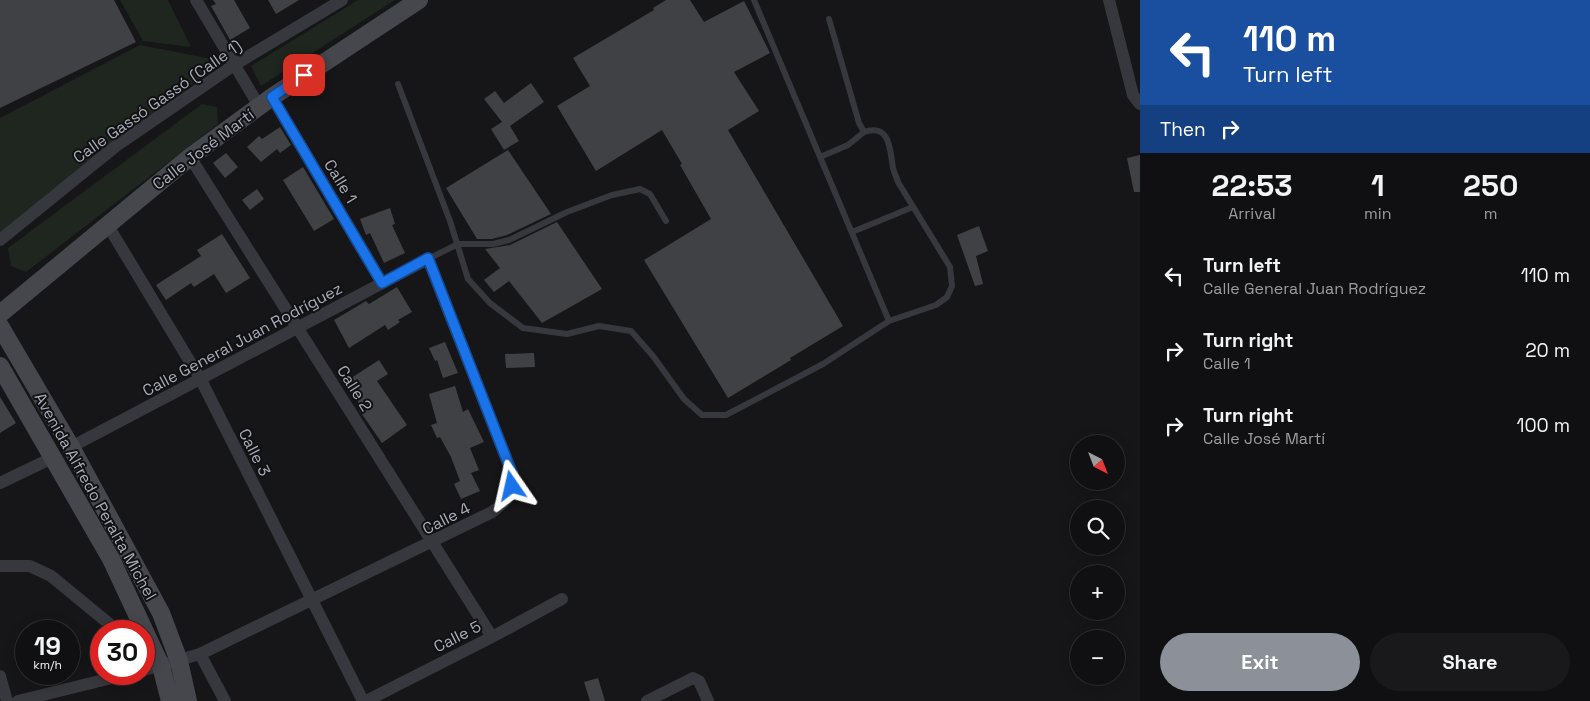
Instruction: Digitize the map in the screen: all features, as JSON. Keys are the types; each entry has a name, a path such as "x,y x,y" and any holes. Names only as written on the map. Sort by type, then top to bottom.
{"main road":[{"name":"Calle José Martí","path":"0,314 190,156 265,102 418,0"},
{"name":"Avenida Alfredo Peralta Michel","path":"0,326 71,447 160,613 179,661 188,701"},
{"name":"Avenida Alfredo Peralta Michel","path":"0,366 111,559 134,620"},
{"name":"Avenida Alfredo Peralta Michel","path":"155,674 170,701"}],"street":[{"name":"Calle 1","path":"196,0 234,65 265,102 382,283"},
{"name":"Calle Gassó Gassó (Calle 1)","path":"0,240 116,146 321,5 342,0"},
{"path":"1109,0 1133,96 1140,104"},
{"name":"Calle 2","path":"190,156 492,637"},
{"name":"Calle 3","path":"107,224 201,380 364,701"},
{"name":"Calle General Juan Rodríguez","path":"71,447 201,380 428,258"},
{"name":"Calle 4","path":"155,667 200,654 433,542 492,512 501,506 511,492 513,480 428,258"},
{"path":"0,483 54,457"},
{"path":"0,566 30,566 51,576 105,620"},
{"name":"Calle 5","path":"364,701 492,637 562,599"},
{"path":"200,654 225,701"},
{"path":"0,676 7,701"},
{"path":"646,701 695,678 699,681 708,701"},
{"path":"18,701 90,683"}],"lane":[{"path":"754,0 889,321"},
{"path":"829,19 856,117 864,132"},
{"path":"398,84 458,244 468,279 490,303 523,328 567,334 598,326 631,331 684,399 702,415 726,415 823,364 889,321 936,305 947,297 952,286 950,267 898,182 893,168 892,150 889,141 882,134 874,131 864,132 848,145 820,157"},
{"path":"428,258 458,244 493,244 509,240 574,209 612,195 640,189 650,194 666,221"},
{"path":"852,232 913,206"}],"shaded area":[{"path":"120,0 168,0 191,47 143,41"},
{"path":"358,0 395,0 261,86 251,66"},
{"path":"140,45 222,61 0,234 0,118"},
{"path":"202,104 217,107 218,124 26,272 11,266 8,248"}],"building":[{"path":"0,0 114,0 136,42 0,108"},
{"path":"213,0 234,0 250,28 230,40 211,6 216,4"},
{"path":"268,0 299,0 276,14"},
{"path":"666,0 690,0 704,22 744,1 770,53 734,72 759,111 728,130 843,326 728,398 644,260 711,219 680,165 682,164 662,130 596,171 557,106 590,86 573,58 654,10 653,8"},
{"path":"531,83 544,102 510,126 519,141 504,150 491,129 502,122 484,99 495,91 504,103"},
{"path":"280,127 291,145 280,153 277,149 261,162 247,147 259,136 262,139"},
{"path":"508,150 551,214 507,235 492,239 477,239 446,188"},
{"path":"226,153 238,167 225,178 213,163"},
{"path":"1140,155 1140,192 1134,192 1127,158"},
{"path":"303,167 334,219 314,231 283,180"},
{"path":"257,189 264,199 250,210 242,200"},
{"path":"390,208 395,224 392,225 405,253 384,263 370,233 366,235 360,219"},
{"path":"557,222 602,289 542,323 509,281 494,292 484,280 500,268 485,249 510,245"},
{"path":"979,226 988,251 976,256 983,284 975,286 957,235"},
{"path":"222,234 250,278 226,293 214,274 194,287 191,283 166,300 156,285 201,256 197,250"},
{"path":"397,287 412,312 398,320 400,322 388,330 385,325 349,348 334,320 366,301 369,304"},
{"path":"445,342 458,373 443,378 437,360 435,361 429,348"},
{"path":"534,353 535,367 506,368 505,354"},
{"path":"379,360 388,374 377,381 407,425 382,443 359,410 362,408 345,382"},
{"path":"455,386 463,412 468,409 484,442 470,448 479,470 471,473 480,491 461,499 454,484 460,481 451,457 440,437 437,438 431,425 437,423 429,394"},
{"path":"0,397 16,423 0,433"},
{"path":"598,678 605,701 590,701 584,682"}],"route":[{"path":"304,75 272,97 382,283 428,258 512,473 512,486"}]}
